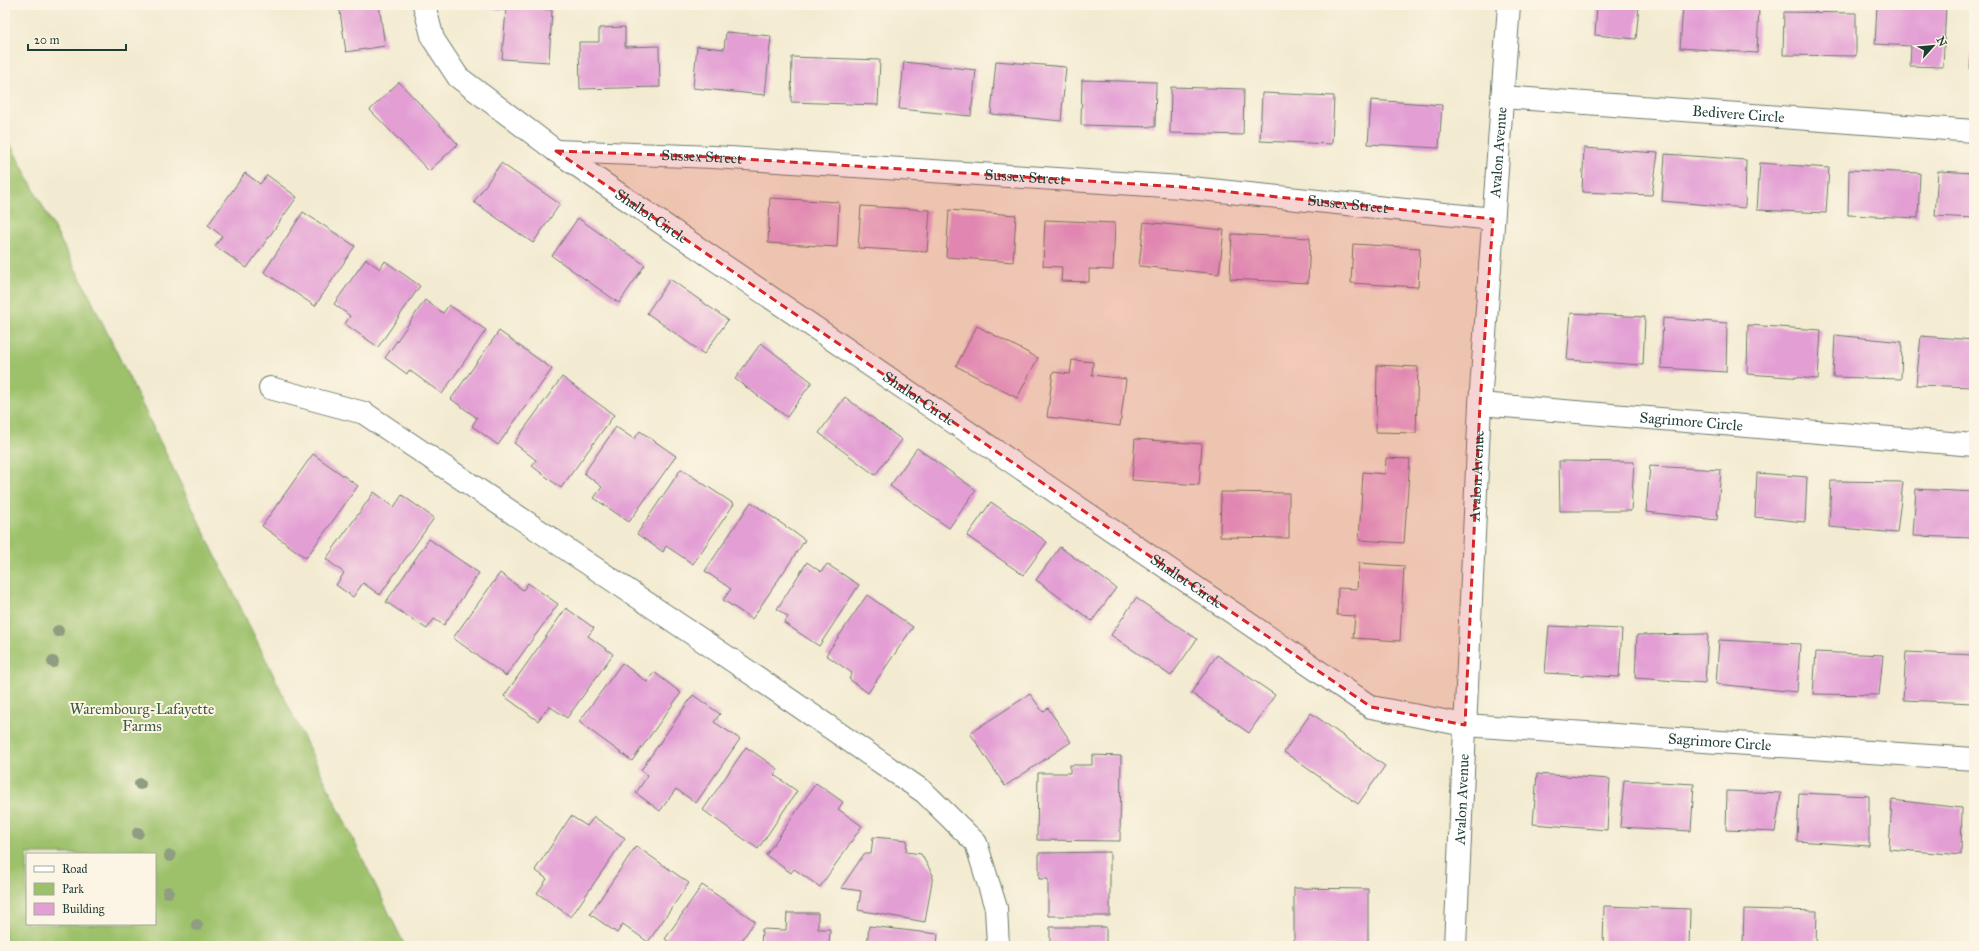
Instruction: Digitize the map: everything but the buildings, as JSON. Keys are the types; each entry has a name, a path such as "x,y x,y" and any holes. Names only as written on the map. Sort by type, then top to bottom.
{"street":[{"name":"Shallot Circle","path":"424,5 433,39 458,77 556,151 1371,707 1465,725"},
{"name":"Avalon Avenue","path":"1455,946 1480,404 1509,5"},
{"name":"Bedivere Circle","path":"1502,97 1974,131"},
{"name":"Sussex Street","path":"556,151 712,157 1181,187 1493,218"},
{"path":"270,388 364,413 730,658 924,792 976,843 996,908 998,946"},
{"name":"Sagrimore Circle","path":"1480,404 1974,445"},
{"name":"Sagrimore Circle","path":"1465,725 1974,759"}],"highlighted area":[{"path":"556,151 713,157 1181,187 1493,219 1480,404 1465,725 1371,707"}],"green space":[{"name":"Warembourg-Lafayette Farms","path":"5,134 87,291 405,946 5,946"}]}
